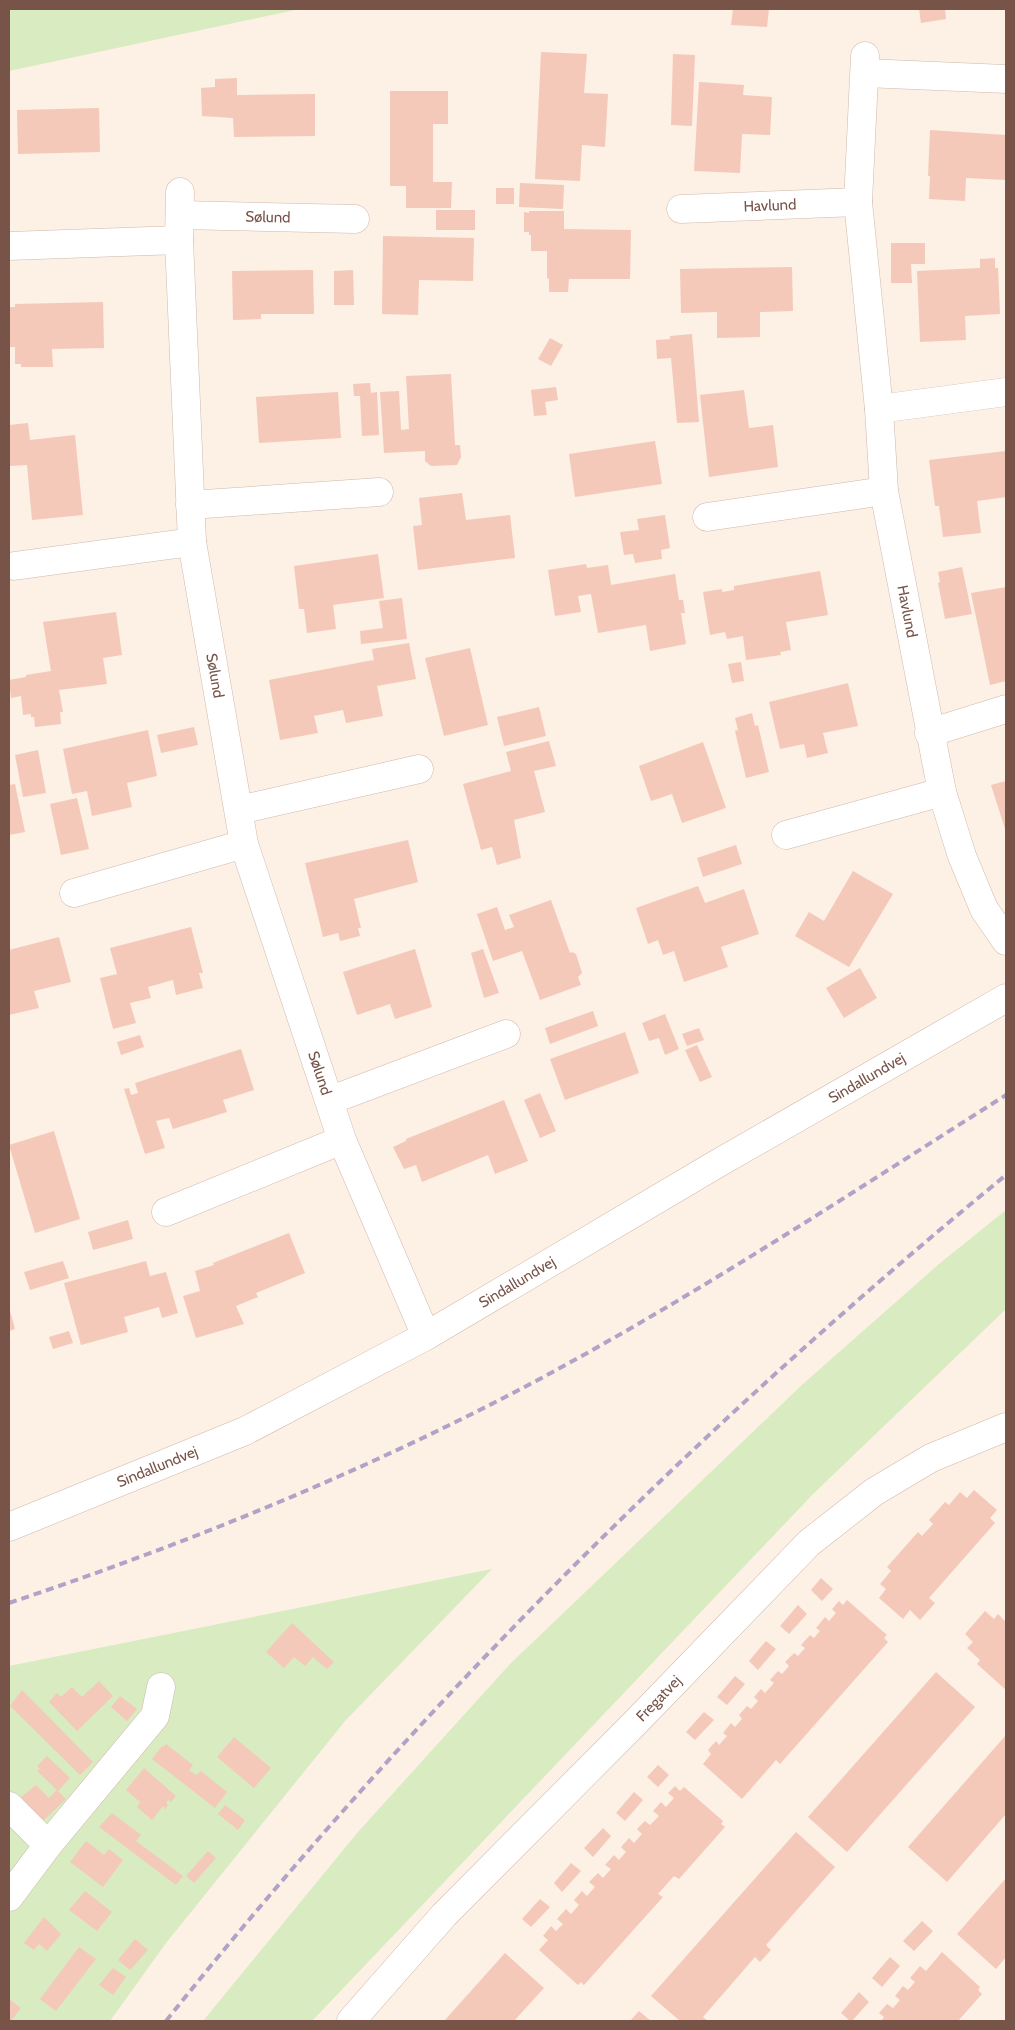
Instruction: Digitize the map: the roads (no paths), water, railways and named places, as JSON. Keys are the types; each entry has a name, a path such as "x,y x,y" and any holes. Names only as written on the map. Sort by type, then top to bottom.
{"street":[{"name":"Havlund","path":"1006,79 865,64 858,202 884,491 929,733 942,792 962,856 984,909 1006,941"},
{"name":"Havlund","path":"681,208 858,202"},
{"name":"Sølund","path":"180,216 192,542 244,844 342,1140 426,1336"},
{"name":"Sølund","path":"9,246 180,216 355,219"},
{"path":"878,409 1006,392"},
{"path":"708,517 884,491"},
{"path":"190,505 379,492"},
{"path":"14,566 192,542"},
{"path":"929,733 1006,709"},
{"path":"239,810 419,769"},
{"path":"786,835 942,792"},
{"path":"74,893 244,844"},
{"name":"Sindallundvej","path":"9,1527 245,1431 426,1336 715,1165 1006,998"},
{"name":"Sølund","path":"330,1100 506,1034"},
{"path":"166,1212 342,1140"},
{"name":"Fregatvej","path":"351,2021 444,1915 634,1724 809,1543 874,1492 931,1458 1006,1427"},
{"path":"9,1897 48,1845 155,1716 161,1687"},
{"path":"9,1806 48,1845"}],"railway":[{"path":"9,1603 143,1556 210,1530 342,1475 471,1415 595,1349 714,1279 1006,1095"},
{"path":"166,2021 261,1906 359,1793 460,1683 564,1576 671,1471 780,1369 1006,1175"}]}
